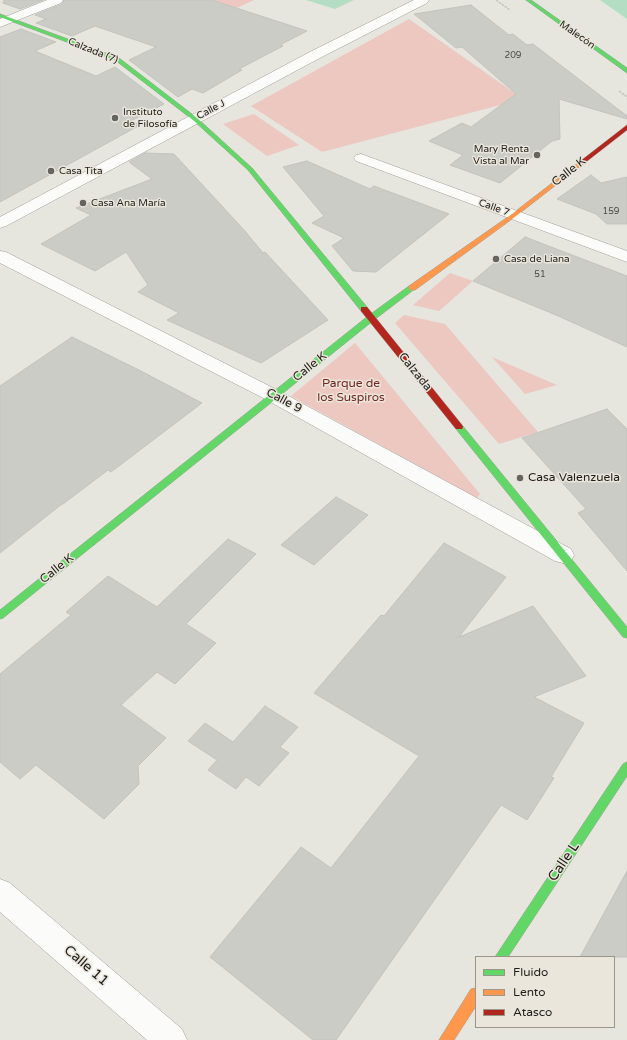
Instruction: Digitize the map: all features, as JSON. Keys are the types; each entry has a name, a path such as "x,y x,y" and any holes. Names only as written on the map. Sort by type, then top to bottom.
{"main road":[{"name":"Malecón","path":"528,0 627,71"},
{"name":"Calzada (7)","path":"3,19 117,59 195,119"},
{"name":"Calzada","path":"195,119 250,169 306,236 627,634"},
{"name":"Calle K","path":"0,615 371,318 514,215 627,127"},
{"name":"Calle L","path":"502,956 627,767"},
{"path":"446,1040 475,996"}],"street":[{"path":"3,19 57,0"},
{"name":"Calle J","path":"0,223 423,0"},
{"name":"Calle 7","path":"361,158 627,256"},
{"name":"Calle 9","path":"0,256 274,396 563,555"},
{"name":"Calle 11","path":"0,893 171,1040"}],"green space":[{"path":"213,0 254,0 237,8"},
{"path":"409,19 523,99 322,152 251,106"},
{"path":"254,114 299,145 267,156 223,124"},
{"path":"450,273 473,281 439,311 413,305"},
{"path":"404,315 445,324 538,432 499,444 395,323"},
{"name":"Parque de los Suspiros","path":"355,343 480,494 477,498 291,396"},
{"path":"492,357 557,385 525,394"}],"shaded area":[{"path":"306,0 354,0 335,9"},
{"path":"600,0 627,0 627,19"}],"building":[{"path":"4,0 43,0 20,9 3,3"},
{"path":"64,0 212,0 307,31 280,45 283,46 239,69 242,70 203,93 192,89 178,97 129,60 156,47 95,26 72,36 36,23 46,19 35,15 62,4"},
{"path":"471,5 509,35 513,34 527,45 533,44 627,116 627,119 559,99 560,139 552,141 500,183 450,165 463,155 429,141 462,123 471,127 516,94 462,47 456,48 414,14"},
{"path":"21,29 56,42 35,51 96,76 115,67 164,104 131,121 140,125 0,202 0,37"},
{"path":"145,153 174,154 245,231 263,253 265,252 328,320 261,363 167,320 179,313 138,292 148,285 126,252 95,271 41,244 91,215 76,208 152,179 129,162"},
{"path":"307,161 370,189 374,186 449,214 376,272 353,271 332,246 344,238 312,223 324,216 283,167"},
{"path":"591,175 601,183 627,177 627,224 607,224 596,214 557,199"},
{"path":"525,237 627,276 627,347 556,315 473,281"},
{"path":"72,337 202,403 111,472 108,470 62,504 0,553 0,386"},
{"path":"607,409 627,429 627,571 578,513 586,509 522,438"},
{"path":"336,497 368,515 314,565 281,545"},
{"path":"228,539 256,554 186,624 216,643 175,684 157,672 121,705 166,738 138,766 139,784 104,819 36,765 20,779 0,762 0,674 71,615 66,612 108,576 157,607"},
{"path":"444,543 506,577 459,637 533,606 586,676 534,697 584,723 551,777 554,778 527,820 501,805 336,1040 313,1040 210,957 301,847 331,868 419,756 314,693 381,615 384,616"},
{"path":"265,706 298,727 280,747 289,753 259,786 246,777 236,789 208,770 217,760 188,741 205,723 233,742"},
{"path":"627,871 627,957 581,956"}],"traffic: fast":[{"path":"528,0 627,71"},
{"path":"0,15 117,59 195,119 250,169 364,309"},
{"path":"0,615 371,318 412,288"},
{"path":"459,427 627,634"},
{"path":"502,956 627,767"}],"traffic: slow":[{"path":"412,288 514,215 580,164"},
{"path":"446,1040 475,996"}],"traffic: jam":[{"path":"580,164 627,127"},
{"path":"364,309 459,427"}],"place":[{"name":"Instituto de Filosofía","path":"115,118"},
{"name":"Mary Renta Vista al Mar","path":"537,155"},
{"name":"Casa Tita","path":"51,171"},
{"name":"Casa Ana María","path":"83,203"},
{"name":"Casa de Liana","path":"496,259"},
{"name":"Casa Valenzuela","path":"520,478"}]}
